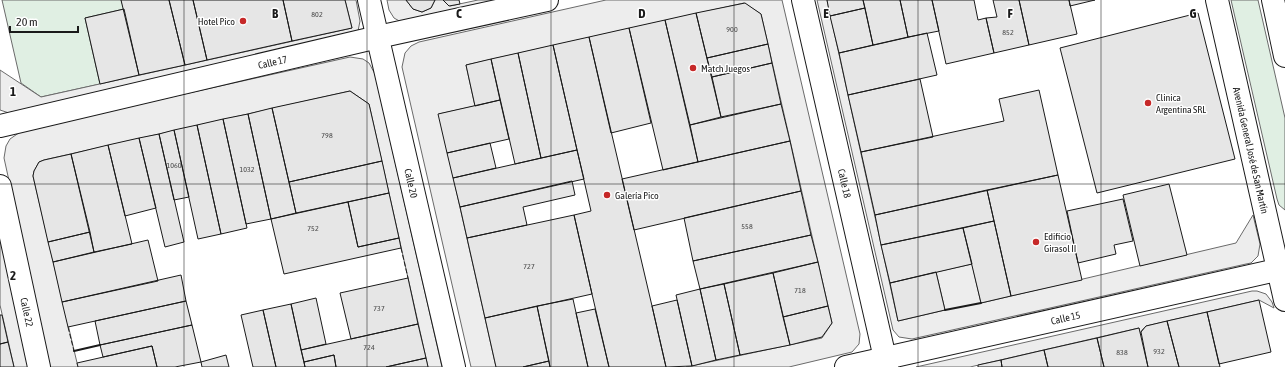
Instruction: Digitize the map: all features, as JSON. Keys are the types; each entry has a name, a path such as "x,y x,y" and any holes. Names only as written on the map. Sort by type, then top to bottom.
{"street":[{"name":"Calle 20","path":"369,0 454,367"},
{"name":"Calle 17","path":"0,126 378,37 546,0"},
{"name":"Calle 18","path":"803,0 886,363"},
{"name":"Avenida General José de San Martín","path":"1217,0 1282,269 1285,300"},
{"path":"1272,0 1285,56"},
{"name":"Calle 22","path":"0,186 39,367"},
{"name":"Calle 15","path":"846,367 886,363 1282,269"}],"green space":[{"path":"2,0 121,0 124,9 85,18 100,84 41,97 21,83"},
{"path":"1231,0 1258,0 1285,118 1285,210 1279,205 1277,199"}],"shaded area":[{"path":"345,0 356,0 360,21 358,31 12,114 0,110 0,70 41,97 352,28"},
{"path":"387,0 406,0 413,9 422,12 431,8 435,0 443,0 450,6 478,0 513,0 403,23 394,18 389,10"},
{"path":"606,0 782,0 860,334 859,344 852,352 789,367 686,367 822,338 832,323 761,14 744,3 466,65 475,106 439,114 496,367 471,367 402,67 405,53 411,46 419,42"},
{"path":"817,0 827,0 898,321 945,310 936,272 972,264 981,303 1236,243 1253,215 1260,244 1258,256 1251,263 912,339 899,337 893,330"},
{"path":"350,57 363,59 369,63 375,74 442,367 428,367 369,104 350,91 39,162 33,176 78,367 50,367 4,158 6,146 10,139 23,130"},
{"path":"0,224 33,367 14,367 0,305"},
{"path":"1252,291 1266,294 1272,302 1274,308 1259,300 1146,326 1140,334 1139,328 970,367 916,367"}],"building":[{"path":"121,0 169,0 185,65 139,75"},
{"path":"169,0 193,0 207,60 185,65"},
{"name":"Hotel Pico","path":"193,0 283,0 292,41 207,60"},
{"path":"283,0 345,0 352,28 292,41"},
{"path":"406,0 435,0 431,8 422,12 413,9"},
{"path":"443,0 459,0 460,4 449,6"},
{"path":"827,0 863,0 865,8 830,16"},
{"path":"863,0 900,0 908,37 873,45"},
{"path":"900,0 932,0 939,31 908,37"},
{"path":"932,0 974,0 978,20 986,18 994,53 946,64"},
{"path":"993,0 1019,0 1029,45 994,53 986,18 997,17"},
{"path":"1019,0 1069,0 1077,34 1029,45"},
{"path":"1069,0 1095,0 1070,6"},
{"path":"745,3 761,14 768,44 707,58 696,13"},
{"path":"865,8 873,45 839,53 830,16"},
{"path":"124,9 139,75 100,84 85,18"},
{"name":"Match Juegos","path":"696,13 721,117 690,125 665,20"},
{"name":"Clinica Argentina SRL","path":"1198,13 1235,159 1097,193 1060,48"},
{"path":"665,20 698,162 663,170 629,28"},
{"path":"629,28 651,123 611,133 589,37"},
{"path":"927,33 937,75 848,95 839,53"},
{"name":"Galería Pico","path":"589,37 666,367 609,367 574,215 591,211 553,45"},
{"path":"768,44 772,63 712,77 707,58"},
{"path":"553,45 577,150 541,158 518,53"},
{"path":"518,53 541,158 515,164 491,59"},
{"path":"491,59 500,100 475,106 466,65"},
{"path":"772,63 781,104 721,117 712,77"},
{"path":"920,79 933,137 861,152 848,95"},
{"path":"1039,90 1058,175 875,215 861,152 1004,121 999,99"},
{"path":"350,91 369,104 382,161 289,182 272,108"},
{"path":"500,100 509,139 447,153 438,114"},
{"path":"781,104 790,141 698,162 690,125"},
{"path":"272,108 296,213 271,219 248,114"},
{"path":"248,114 271,219 246,224 223,119"},
{"path":"223,119 247,228 221,234 197,125"},
{"path":"197,125 221,234 198,239 174,130"},
{"path":"174,130 189,197 174,200 159,134"},
{"path":"159,134 184,242 165,247 139,138"},
{"path":"139,138 156,208 125,216 108,145"},
{"path":"790,141 801,191 634,230 622,179"},
{"path":"490,143 496,168 453,178 447,153"},
{"path":"108,145 132,244 94,252 71,154"},
{"path":"577,150 584,179 460,207 453,178"},
{"path":"71,154 90,232 48,242 33,176 34,171 39,162"},
{"path":"382,161 389,193 296,213 289,182"},
{"name":"Edificio Girasol II","path":"1058,175 1082,280 1011,296 987,190"},
{"path":"572,181 575,195 523,207 527,225 467,238 460,207"},
{"path":"1169,184 1187,255 1140,266 1123,195"},
{"path":"987,190 994,221 881,245 875,215"},
{"path":"801,191 811,235 693,261 684,218"},
{"path":"389,193 399,238 358,247 348,202"},
{"path":"1123,199 1133,241 1114,245 1116,254 1078,263 1067,211"},
{"path":"348,202 358,247 399,238 401,248 284,274 271,219"},
{"path":"574,215 592,294 485,318 467,238"},
{"path":"994,221 1011,296 981,303 963,228"},
{"path":"963,228 972,264 890,283 881,245"},
{"path":"90,232 94,252 53,262 48,242"},
{"path":"811,235 818,262 700,289 693,261"},
{"path":"148,240 158,281 62,302 53,262"},
{"path":"818,262 828,306 783,317 773,273"},
{"path":"936,272 945,310 898,321 890,283"},
{"path":"773,273 790,345 740,355 724,284"},
{"path":"181,275 186,301 68,327 62,302"},
{"path":"408,278 418,324 351,339 340,293"},
{"path":"724,284 740,355 716,360 700,289"},
{"path":"700,289 716,360 692,366 676,295"},
{"path":"316,298 326,344 301,350 291,304"},
{"path":"573,299 588,367 550,367 537,306"},
{"path":"677,300 692,366 666,367 652,306"},
{"path":"1259,300 1271,352 1219,364 1207,312"},
{"path":"186,301 192,325 100,345 95,321"},
{"path":"291,304 305,367 276,367 263,310"},
{"path":"537,306 549,361 523,367 496,367 485,318"},
{"path":"828,306 832,323 822,337 790,345 783,317"},
{"path":"595,309 609,367 588,367 576,313"},
{"path":"263,310 276,367 253,367 241,315"},
{"path":"1207,312 1220,367 1179,367 1167,321"},
{"path":"0,315 2,315 8,342 0,344"},
{"path":"1167,321 1179,367 1148,367 1141,332 1146,326"},
{"path":"418,324 426,358 386,367 336,367 334,355 304,362 301,350"},
{"path":"192,325 201,362 175,367 157,367 152,346 103,357 100,345"},
{"path":"1139,328 1148,367 1104,367 1097,338"},
{"path":"1097,338 1104,367 1048,367 1044,350"},
{"path":"8,342 14,367 0,367 0,344"},
{"path":"152,346 157,367 78,367 77,363"},
{"path":"1044,350 1048,367 1002,367 1001,360"},
{"path":"226,355 229,367 202,367 201,362"},
{"path":"334,355 336,367 305,367 304,362"},
{"path":"426,358 428,367 386,367"},
{"path":"1001,360 1002,367 978,367 978,365"},
{"path":"549,361 550,367 523,367"}],"fence":[{"path":"401,248 408,278"},
{"path":"68,327 74,351"}],"wall":[{"path":"945,310 981,303"},
{"path":"74,351 100,345"}],"place":[{"name":"Hotel Pico","path":"243,21"},
{"name":"Match Juegos","path":"693,68"},
{"name":"Clinica Argentina SRL","path":"1148,103"},
{"name":"Galería Pico","path":"607,195"},
{"name":"Edificio Girasol II","path":"1036,242"}]}
